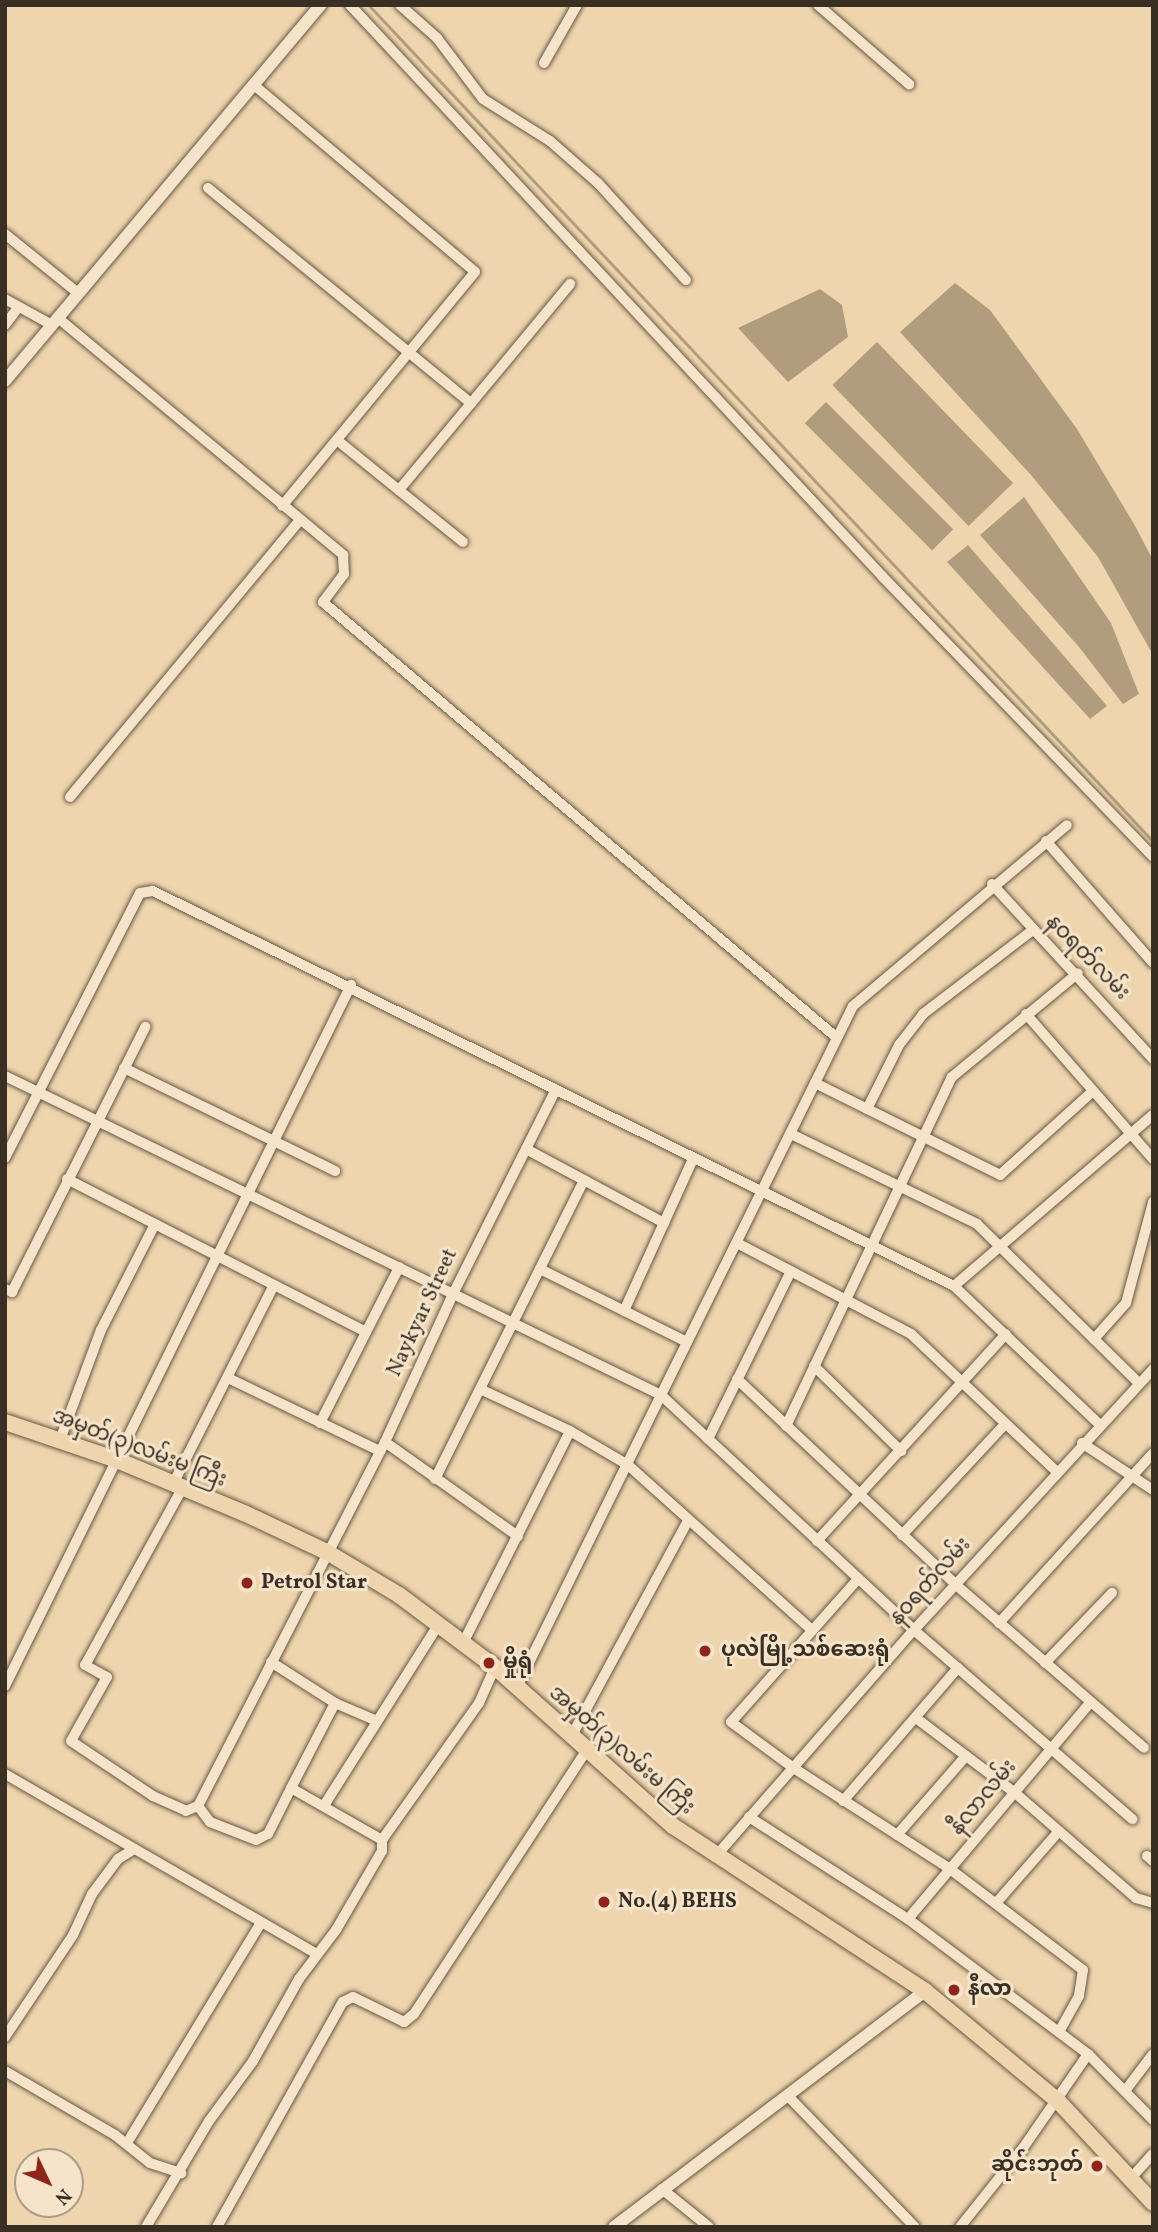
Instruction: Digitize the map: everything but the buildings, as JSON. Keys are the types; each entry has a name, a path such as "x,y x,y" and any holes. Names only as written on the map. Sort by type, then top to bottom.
{"main road":[{"name":"အမှတ်(၃)လမ်းမ ကြီး","path":"5,1422 117,1460 327,1552 439,1624 495,1667 570,1738 715,1858 925,1991 1058,2101 1132,2176 1153,2203"}],"street":[{"path":"5,381 320,5"},
{"path":"350,5 883,577 1153,857"},
{"path":"400,5 438,38 483,99 550,141 598,183 686,279"},
{"path":"544,62 577,5"},
{"path":"818,5 909,85"},
{"path":"254,85 475,272 282,506"},
{"path":"208,188 471,403"},
{"path":"5,234 78,293"},
{"path":"399,490 570,284"},
{"path":"5,299 17,309 55,321 343,555 344,574 323,602 836,1037"},
{"path":"5,325 17,309"},
{"path":"337,440 463,542"},
{"path":"70,797 300,520"},
{"path":"517,1687 853,1006 870,988 992,884 1066,825"},
{"path":"1046,841 1153,963"},
{"name":"နဝရတ်လမ်း","path":"992,884 1033,930 1078,973 1153,1059"},
{"path":"5,1158 140,893 153,891 351,985 555,1091 872,1243 954,1286 1099,1424"},
{"path":"867,1109 899,1045 923,1014 1033,930"},
{"path":"786,1426 952,1077 1078,973"},
{"path":"5,1686 351,985"},
{"path":"1026,1014 1153,1159"},
{"path":"5,1289 12,1292 145,1027"},
{"path":"124,1068 335,1171"},
{"path":"5,1076 661,1395 914,1630 1132,1819"},
{"path":"815,1083 1000,1175 1093,1091"},
{"name":"Naykyar Street","path":"198,1806 382,1447 453,1294 555,1091"},
{"path":"954,1286 1153,1115"},
{"path":"791,1134 977,1224 1139,1382"},
{"path":"526,1149 664,1223"},
{"path":"624,1311 693,1159"},
{"path":"67,1179 366,1332"},
{"path":"435,1479 584,1180"},
{"path":"1094,1339 1126,1303 1153,1202"},
{"path":"60,1440 101,1331 155,1224"},
{"path":"737,1243 846,1297 911,1334 1056,1471"},
{"path":"1140,1250 1153,1253"},
{"path":"320,1423 399,1268"},
{"path":"540,1269 687,1342"},
{"path":"708,1439 792,1271"},
{"path":"274,1285 178,1486 85,1665 107,1677 71,1741 153,1796 186,1811 198,1806 210,1822 256,1840 268,1834 335,1703"},
{"path":"817,1541 1006,1334"},
{"path":"814,1366 901,1451"},
{"name":"နဝရတ်လမ်း","path":"715,1858 792,1767 1056,1471 1153,1369"},
{"path":"228,1378 320,1423 382,1447 435,1479 517,1536"},
{"path":"737,1379 955,1584 1144,1748"},
{"path":"480,1390 570,1431 628,1465 811,1630"},
{"path":"902,1535 1005,1424"},
{"path":"463,1643 570,1431"},
{"path":"1082,1443 1153,1490"},
{"path":"999,1623 1153,1453"},
{"path":"570,1738 688,1521"},
{"path":"858,1579 731,1721 792,1767 997,1902 1083,1970 1079,1996 1059,2032"},
{"path":"1045,1663 1112,1593"},
{"path":"325,1804 439,1624"},
{"path":"271,1662 335,1703 377,1721"},
{"path":"146,2227 317,1954 337,1930 382,1851 382,1840 479,1703 495,1667"},
{"path":"844,1801 958,1668"},
{"name":"နီလာလမ်း","path":"908,1919 1090,1703"},
{"path":"916,1718 1014,1792 1136,1898 1153,1903"},
{"path":"217,2227 343,2002 353,1997 404,2022 414,2014 586,1751"},
{"path":"897,1835 966,1756"},
{"path":"5,1774 317,1954"},
{"path":"291,1788 325,1804 382,1840"},
{"path":"749,1817 908,1919 1059,2032 1088,2054 1153,2120"},
{"path":"997,1902 1059,1831"},
{"path":"5,2037 73,1935 92,1894 118,1859 134,1849"},
{"path":"127,2143 261,1923"},
{"path":"614,2227 925,1991"},
{"path":"960,2227 1058,2101 1088,2054"},
{"path":"1125,2091 1153,2054"},
{"path":"5,2071 127,2143 150,2163 181,2173"},
{"path":"788,2096 915,2227"},
{"path":"1132,2176 1153,2154"},
{"path":"662,2189 709,2227"}],"shaded area":[{"path":"955,283 990,310 1077,429 1134,524 1153,560 1153,655 1098,557 1031,475 900,332"},
{"path":"820,289 842,305 848,337 788,382 738,328"},
{"path":"877,342 1013,483 969,526 832,385"},
{"path":"826,402 953,529 932,550 805,423"},
{"path":"1024,497 1111,623 1139,694 1123,704 1079,647 980,535"},
{"path":"968,545 1107,706 1090,719 947,562"}],"waterway":[{"path":"369,5 1153,841"}],"place":[{"name":"Petrol Star","path":"247,1583"},
{"name":"ပုလဲမြို့သစ်ဆေးရုံ","path":"705,1651"},
{"name":"မှိုရုံ","path":"489,1663"},
{"name":"No.(4) BEHS","path":"604,1902"},
{"name":"နီလာ","path":"954,1990"},
{"name":"ဆိုင်းဘုတ်","path":"1097,2166"}]}
